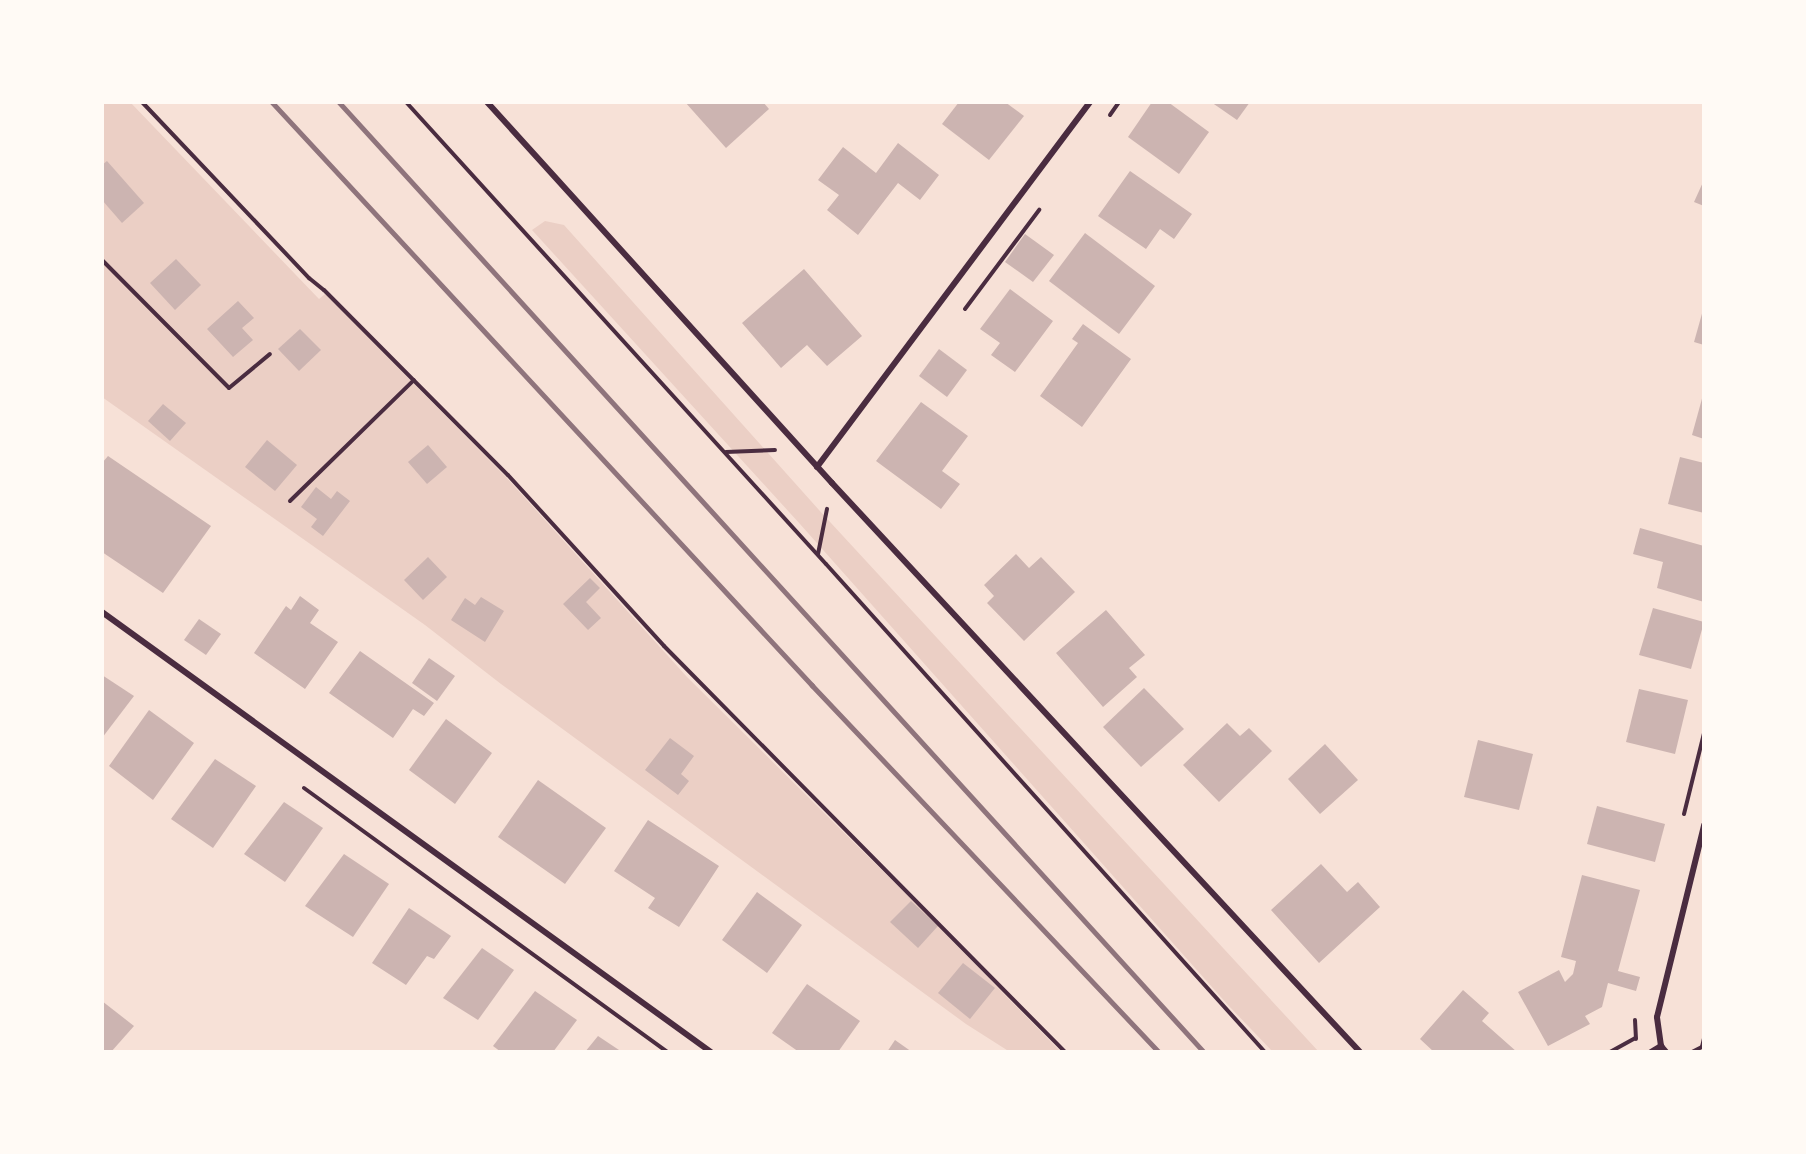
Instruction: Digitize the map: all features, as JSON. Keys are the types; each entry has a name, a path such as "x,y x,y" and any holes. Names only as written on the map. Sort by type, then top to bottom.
{"street":[{"path":"487,102 817,467 1360,1052"},
{"path":"817,467 1090,102"},
{"path":"102,612 711,1052"},
{"path":"1651,1052 1664,1049 1657,1017 1704,825"}],"path":[{"path":"142,102 309,278 324,290 508,475 664,646 1065,1052"},
{"path":"406,102 725,452 1265,1052"},
{"path":"102,260 229,388 270,354"},
{"path":"290,501 414,380"},
{"path":"725,452 801,449"},
{"path":"818,555 832,483"},
{"path":"303,787 667,1052"},
{"path":"1610,1052 1635,1038"},
{"path":"1692,1052 1703,1048 1704,1038"}],"shaded area":[{"path":"102,102 130,102 319,299 325,294 506,477 687,677 911,899 1061,1052 1010,1052 966,1024 501,684 425,625 102,397"},
{"path":"545,221 564,225 819,510 1319,1052 1273,1052 1228,1005 800,524 532,230"}],"building":[{"path":"685,102 763,102 769,109 726,148"},
{"path":"959,102 1005,102 1024,116 989,160 942,124"},
{"path":"1152,102 1168,102 1209,132 1179,174 1128,137"},
{"path":"1211,102 1250,102 1237,120"},
{"path":"898,143 939,175 920,200 898,183 858,235 827,210 839,195 818,180 843,147 876,173"},
{"path":"107,161 144,203 122,223 102,200 102,165"},
{"path":"1130,171 1192,214 1174,239 1160,229 1146,249 1098,216"},
{"path":"1704,180 1704,206 1694,202"},
{"path":"1085,233 1155,286 1119,334 1049,281"},
{"path":"1025,234 1054,255 1033,282 1005,262"},
{"path":"176,259 201,285 175,310 150,283"},
{"path":"804,269 862,336 827,366 807,345 781,368 742,323"},
{"path":"1010,289 1053,321 1015,372 991,355 1000,343 980,329"},
{"path":"238,301 254,318 242,328 253,340 233,357 207,329"},
{"path":"1704,310 1704,345 1694,342"},
{"path":"1083,324 1131,359 1082,427 1040,396 1078,343 1072,339"},
{"path":"300,329 321,350 299,371 278,349"},
{"path":"939,349 967,370 947,397 919,376"},
{"path":"1704,395 1704,439 1692,435"},
{"path":"921,402 968,436 942,471 960,484 941,509 876,461"},
{"path":"163,404 186,423 170,441 148,421"},
{"path":"267,440 297,465 275,491 245,467"},
{"path":"428,445 447,467 427,484 408,462"},
{"path":"108,456 211,526 163,593 102,552 102,463"},
{"path":"1680,457 1704,463 1704,513 1668,504"},
{"path":"316,487 331,499 337,491 350,501 323,536 311,527 317,519 301,507"},
{"path":"1640,528 1704,546 1704,602 1657,588 1663,562 1633,554"},
{"path":"1016,554 1029,568 1041,557 1075,592 1024,641 987,603 994,596 984,585"},
{"path":"428,557 447,577 423,600 404,580"},
{"path":"590,578 600,588 586,602 601,618 588,630 563,604"},
{"path":"300,596 319,610 310,623 338,642 305,689 254,653 286,606 291,610"},
{"path":"481,597 504,611 485,642 451,620 465,598 475,605"},
{"path":"1653,608 1704,622 1691,669 1639,655"},
{"path":"1106,610 1145,655 1129,668 1137,677 1103,707 1056,653"},
{"path":"199,619 221,634 206,655 184,640"},
{"path":"360,651 434,703 424,716 413,709 393,738 329,693"},
{"path":"429,658 455,676 437,701 412,683"},
{"path":"102,675 134,696 102,738"},
{"path":"1144,688 1184,729 1141,767 1103,727"},
{"path":"1639,689 1688,700 1675,754 1626,742"},
{"path":"149,710 194,743 153,800 109,766"},
{"path":"446,719 492,753 455,804 409,770"},
{"path":"1227,723 1240,736 1249,728 1272,751 1219,802 1183,765"},
{"path":"670,738 694,756 681,774 689,781 678,795 645,770"},
{"path":"1478,740 1533,754 1519,810 1464,797"},
{"path":"1325,744 1358,780 1320,814 1288,779"},
{"path":"215,759 256,786 213,848 171,819"},
{"path":"538,780 606,828 565,884 498,837"},
{"path":"284,802 323,828 285,882 244,854"},
{"path":"1597,806 1665,824 1655,862 1587,844"},
{"path":"648,820 719,866 679,927 648,908 655,898 614,871"},
{"path":"344,854 389,884 353,937 305,906"},
{"path":"1321,864 1347,892 1358,882 1380,907 1319,963 1271,910"},
{"path":"1582,875 1640,890 1618,971 1640,977 1636,991 1608,983 1602,1007 1585,1016 1590,1024 1548,1046 1518,992 1559,970 1565,982 1573,974 1576,961 1561,957"},
{"path":"757,892 802,925 767,973 722,940"},
{"path":"911,901 938,926 918,948 890,922"},
{"path":"409,908 451,936 434,959 427,956 406,985 372,963"},
{"path":"482,948 514,970 478,1020 443,998"},
{"path":"963,963 995,988 970,1019 938,993"},
{"path":"807,984 860,1021 838,1052 799,1052 772,1033"},
{"path":"1463,990 1489,1013 1482,1021 1517,1052 1434,1052 1420,1039"},
{"path":"535,991 577,1020 553,1052 501,1052 493,1046"},
{"path":"102,1001 134,1026 111,1052 102,1052"},
{"path":"598,1036 622,1052 585,1052"},
{"path":"895,1040 912,1052 887,1052"}],"railway":[{"path":"272,102 812,685 1159,1052"},
{"path":"339,102 1204,1052"}]}
